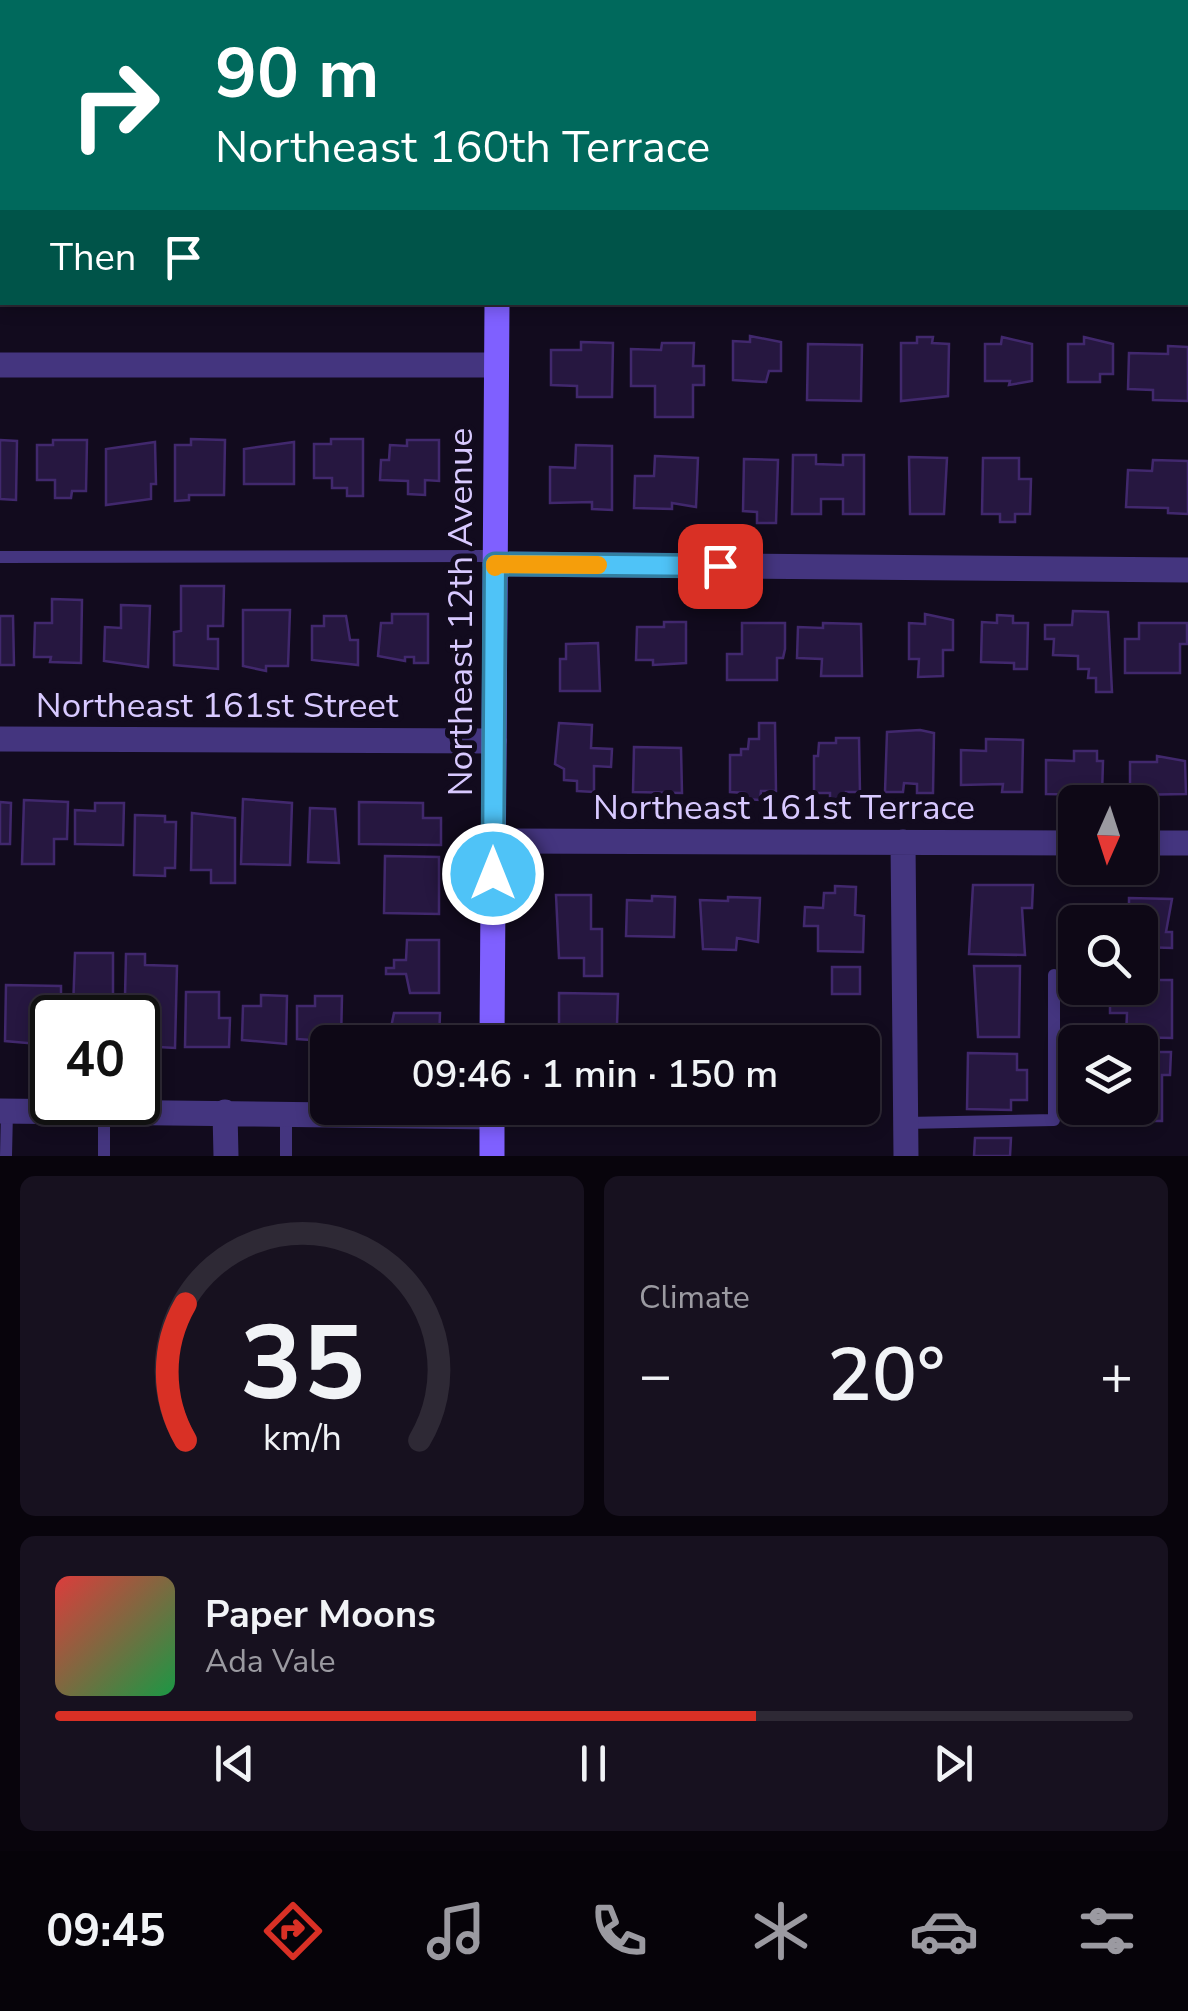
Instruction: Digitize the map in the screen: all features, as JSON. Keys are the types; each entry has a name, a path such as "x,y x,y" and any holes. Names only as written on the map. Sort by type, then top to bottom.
{"street":[{"name":"Northeast 12th Avenue","path":"492,1025 496,305"},
{"path":"0,365 496,365"},
{"path":"495,560 1188,570"},
{"name":"Northeast 161st Street","path":"0,739 494,741"},
{"name":"Northeast 161st Terrace","path":"493,841 1058,843"},
{"path":"904,842 906,1156"},
{"path":"1158,843 1188,843"},
{"path":"4,1111 30,1111"},
{"path":"160,1112 310,1113"},
{"path":"225,1112 226,1156"},
{"path":"492,1125 492,1156"}],"lane":[{"path":"0,557 495,560"},
{"path":"906,1123 1054,1120 1054,976"},
{"path":"4,1111 6,1156"},
{"path":"286,1113 286,1156"},
{"path":"104,1125 104,1156"}],"building":[{"path":"750,336 781,342 781,371 769,371 766,382 733,380 733,341 750,342"},
{"path":"917,337 933,337 932,343 949,344 948,396 901,401 901,343 917,343"},
{"path":"1002,337 1032,344 1032,381 1009,385 1010,381 985,381 985,344 1001,344"},
{"path":"1084,337 1113,344 1113,374 1100,374 1100,382 1068,382 1068,344 1084,344"},
{"path":"581,342 613,343 612,397 577,397 577,386 551,385 551,350 581,350"},
{"path":"662,343 694,343 693,366 704,366 704,385 693,385 693,417 655,417 655,386 631,386 631,349 661,350"},
{"path":"808,344 862,345 861,401 807,400"},
{"path":"1168,346 1188,347 1188,401 1153,400 1153,390 1128,389 1129,353 1168,354"},
{"path":"191,439 225,440 224,495 189,495 189,500 175,501 175,445 191,445"},
{"path":"331,439 363,439 363,496 347,496 347,488 332,488 332,478 314,478 314,444 331,444"},
{"path":"0,440 17,441 16,500 0,499"},
{"path":"53,440 87,440 86,491 72,491 71,498 55,498 55,480 37,480 37,445 53,445"},
{"path":"407,440 439,440 439,481 425,480 425,495 408,494 408,481 380,480 381,460 389,460 390,445 407,446"},
{"path":"155,442 156,484 151,484 151,499 106,505 106,449"},
{"path":"294,442 294,484 244,484 244,449"},
{"path":"576,445 612,446 612,510 592,509 592,502 550,503 550,467 575,468"},
{"path":"793,455 816,455 816,464 843,465 843,455 864,455 864,514 843,514 843,499 821,499 821,514 792,514"},
{"path":"655,456 698,458 696,507 672,503 672,509 634,508 635,476 654,476"},
{"path":"909,457 947,458 944,514 910,514"},
{"path":"983,458 1019,458 1019,479 1031,479 1030,514 1015,514 1015,522 1000,522 1000,514 982,514"},
{"path":"744,459 778,460 776,523 757,523 757,512 743,511"},
{"path":"1153,460 1188,461 1188,514 1168,513 1168,508 1126,507 1128,470 1152,471"},
{"path":"181,586 224,586 223,626 208,626 208,639 218,639 218,669 174,665 174,632 181,631"},
{"path":"52,599 82,600 81,663 34,657 35,623 52,623"},
{"path":"121,605 150,606 148,667 104,661 105,627 121,628"},
{"path":"243,610 290,610 288,666 266,666 266,671 243,666"},
{"path":"1073,611 1108,612 1112,692 1096,692 1096,678 1088,678 1089,669 1078,669 1078,656 1053,655 1054,639 1045,639 1045,625 1072,625"},
{"path":"392,614 428,614 428,663 414,663 414,657 405,657 405,661 378,656 381,623 392,623"},
{"path":"925,614 953,620 953,650 943,650 943,676 918,677 919,659 909,659 909,623 925,624"},
{"path":"997,615 1013,616 1013,623 1028,623 1027,669 1014,669 1014,663 981,662 982,622 997,623"},
{"path":"0,616 13,616 14,665 0,665"},
{"path":"324,616 346,616 350,640 358,640 358,665 312,660 312,626 324,626"},
{"path":"664,622 686,622 686,663 653,665 653,660 636,660 637,627 664,627"},
{"path":"742,623 785,623 785,649 783,658 777,658 777,680 727,680 727,654 742,654"},
{"path":"823,623 861,624 862,676 821,676 822,659 797,658 798,627 823,628"},
{"path":"1139,623 1187,623 1187,644 1180,644 1180,673 1125,673 1125,639 1139,639"},
{"path":"598,643 600,691 560,691 560,659 566,659 566,644"},
{"path":"559,723 592,725 591,748 612,749 611,767 594,766 594,792 577,791 577,781 564,780 564,769 555,764"},
{"path":"759,723 775,723 776,791 761,791 760,800 745,799 745,793 730,792 730,755 741,755 741,749 748,749 749,739 759,739"},
{"path":"887,732 934,733 933,793 917,793 917,784 904,783 903,792 885,792"},
{"path":"836,738 859,738 860,792 846,792 846,800 830,800 830,793 814,793 814,756 818,756 819,743 836,743"},
{"path":"986,739 1023,740 1022,792 1002,792 1003,784 961,785 961,750 986,751"},
{"path":"634,747 681,748 682,793 633,792"},
{"path":"1074,751 1097,751 1097,761 1103,761 1102,785 1058,785 1058,794 1046,794 1046,760 1074,761"},
{"path":"1157,756 1185,761 1186,794 1158,794 1158,785 1130,785 1130,762 1157,762"},
{"path":"243,799 292,803 290,865 241,864"},
{"path":"24,800 68,802 67,839 54,839 54,864 22,864"},
{"path":"0,802 11,803 10,844 0,844"},
{"path":"359,802 423,803 423,818 441,818 441,845 359,844"},
{"path":"95,803 124,803 123,845 75,844 75,810 95,811"},
{"path":"310,808 335,809 339,863 308,862"},
{"path":"192,813 235,818 235,883 211,883 211,870 191,870"},
{"path":"135,815 165,816 165,822 176,822 175,868 165,868 165,876 134,875"},
{"path":"385,856 439,857 439,914 384,913"},
{"path":"973,885 1033,885 1032,908 1022,908 1025,955 969,954"},
{"path":"835,886 856,887 855,915 864,916 863,952 818,951 818,926 804,926 805,907 823,908 824,893 835,893"},
{"path":"556,895 591,895 591,929 602,929 602,976 584,976 584,958 559,958"},
{"path":"652,896 675,897 674,937 626,936 627,900 652,901"},
{"path":"728,897 760,898 758,942 737,938 736,950 703,949 700,900 728,901"},
{"path":"1129,898 1172,899 1166,932 1172,932 1172,948 1158,948 1158,905 1129,905"},
{"path":"407,940 439,940 439,993 410,993 406,974 386,974 386,968 394,968 394,960 406,960"},
{"path":"75,953 113,953 113,995 74,995"},
{"path":"126,954 145,954 145,965 177,966 175,1048 160,1047 160,995 125,995"},
{"path":"974,966 1020,966 1019,1037 978,1037"},
{"path":"832,967 860,967 860,994 832,994"},
{"path":"1158,980 1172,980 1172,1038 1158,1038 1158,1025 1126,1025 1127,1013 1110,1013 1110,1005 1158,1005"},
{"path":"6,985 61,986 61,995 30,995 30,1043 5,1041"},
{"path":"186,992 219,992 219,1018 230,1018 229,1047 185,1047"},
{"path":"559,993 618,994 617,1025 559,1025"},
{"path":"261,995 287,996 286,1044 242,1040 243,1006 261,1006"},
{"path":"315,996 342,996 341,1025 310,1025 310,1040 297,1039 297,1006 315,1006"},
{"path":"394,1013 440,1013 440,1025 392,1025"},
{"path":"1158,1052 1171,1052 1170,1075 1162,1075 1162,1121 1158,1121"},
{"path":"968,1053 1017,1054 1017,1070 1027,1070 1027,1100 1011,1100 1011,1110 967,1109"},
{"path":"975,1138 1011,1138 1010,1156 974,1156"}],"slow traffic":[{"path":"495,567 598,565"}],"route":[{"path":"493,874 495,564 720,566"}]}
